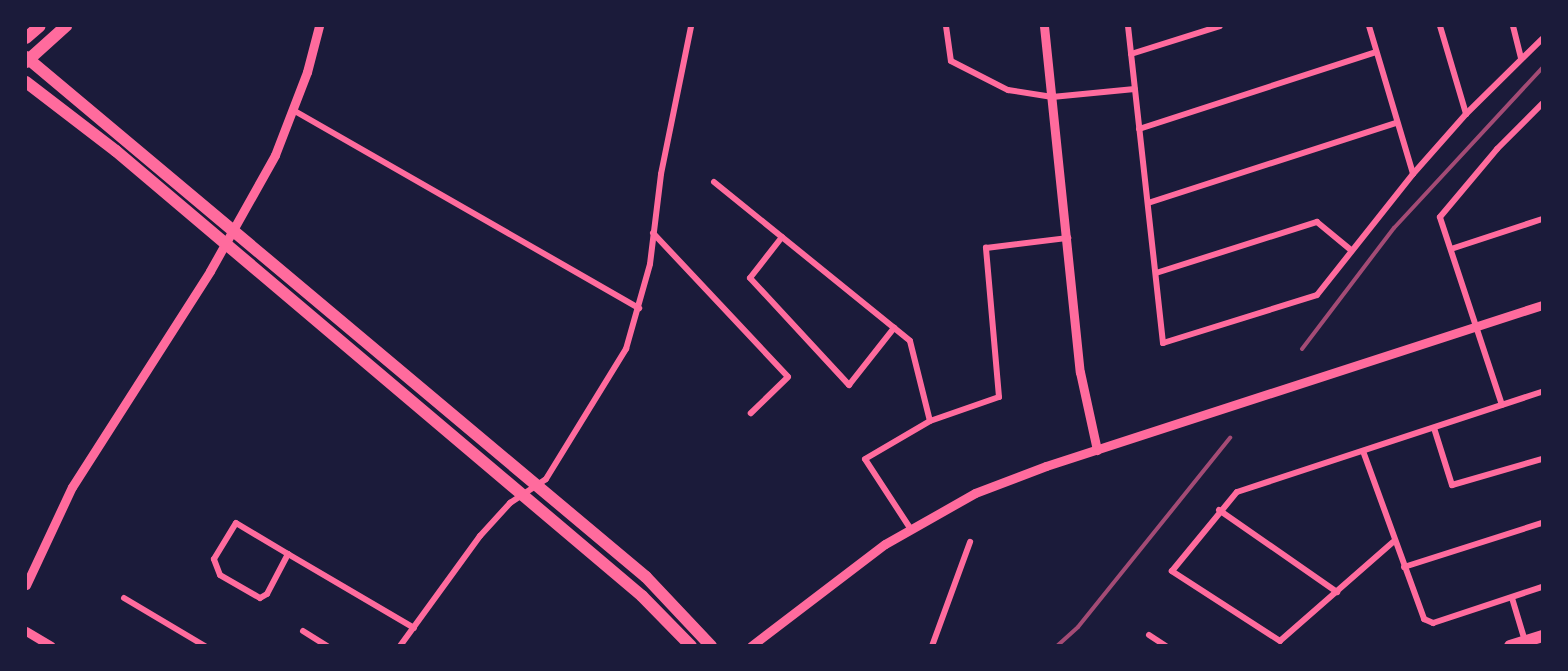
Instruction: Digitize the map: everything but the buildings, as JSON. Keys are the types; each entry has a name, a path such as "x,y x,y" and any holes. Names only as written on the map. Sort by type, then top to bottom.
{"highway":[{"path":"26,38 40,26"},
{"path":"66,26 27,59 646,577 711,645"},
{"path":"26,81 116,151 642,596 691,645"},
{"path":"1510,645 1542,636"}],"street":[{"path":"26,585 72,487 226,244 275,155 293,110 319,26"},
{"path":"400,645 480,536 510,503 546,479 626,349 639,308 661,174 691,26"},
{"path":"946,26 951,61 1008,90 1052,97 1135,89"},
{"path":"1044,26 1068,238 1080,372 1096,450"},
{"path":"1128,26 1163,343 1317,295 1413,174 1466,114 1542,39"},
{"path":"1131,54 1220,26"},
{"path":"1369,26 1395,123 1413,174"},
{"path":"1440,26 1466,114"},
{"path":"1513,26 1521,58"},
{"path":"1139,129 1376,52"},
{"path":"1502,405 1440,217 1497,149 1541,108"},
{"path":"293,110 639,308"},
{"path":"1148,203 1395,123"},
{"path":"714,182 910,341 930,421"},
{"path":"1451,249 1542,219"},
{"path":"1156,273 1317,222 1352,251"},
{"path":"653,233 788,377 751,414"},
{"path":"782,237 750,278 849,385 894,328"},
{"path":"910,528 866,459 930,421 999,397 986,248 1068,238"},
{"path":"751,645 910,528 975,493 1096,450 1542,305"},
{"path":"1393,542 1280,641 1275,641 1172,570 1219,510 1237,492 1542,392"},
{"path":"1434,428 1452,485 1542,459"},
{"path":"1363,451 1393,542 1428,622 1542,587"},
{"path":"1219,510 1337,592"},
{"path":"288,554 267,594 260,598 220,575 214,559 236,523 414,628"},
{"path":"1404,567 1542,523"},
{"path":"932,645 970,542"},
{"path":"124,598 205,645"},
{"path":"1512,598 1525,641"},
{"path":"26,631 51,645"},
{"path":"303,631 327,645"},
{"path":"1149,635 1166,645"}],"railway":[{"path":"1302,349 1394,228 1542,68"},
{"path":"1057,646 1078,627 1230,438"}]}
